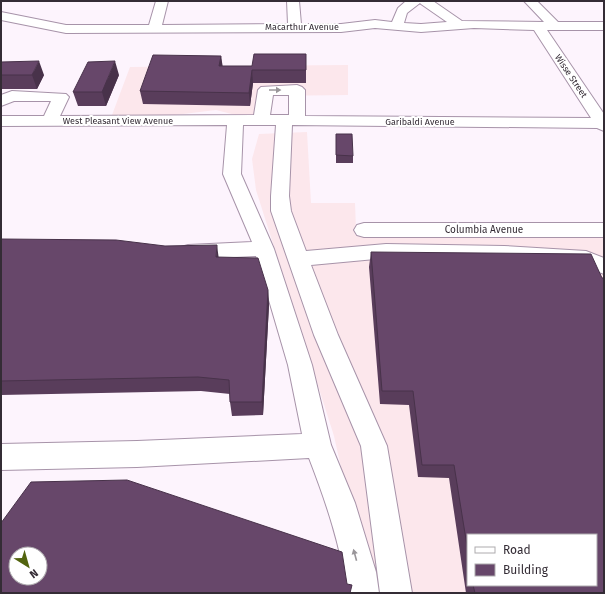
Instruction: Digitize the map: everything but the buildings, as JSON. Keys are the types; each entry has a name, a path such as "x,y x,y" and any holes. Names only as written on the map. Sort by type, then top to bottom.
{"street":[{"path":"155,28 162,1"},
{"path":"293,1 295,27"},
{"path":"398,25 399,14 408,4 415,1"},
{"path":"425,1 459,25"},
{"path":"530,1 555,26"},
{"name":"Macarthur Avenue","path":"3,11 51,27 66,29 341,28 375,24 428,28 474,24 604,26"},
{"name":"Wisse Street","path":"538,26 604,124"},
{"path":"1,101 12,96 61,97 49,121"},
{"path":"235,120 232,174 260,237 300,365 318,445 341,503 360,572 363,593"},
{"name":"Garibaldi Avenue","path":"235,120 604,124"},
{"name":"West Pleasant View Avenue","path":"2,123 49,121 235,120"},
{"path":"281,120 281,210 326,335 374,446 396,593"},
{"name":"Columbia Avenue","path":"364,230 604,230"},
{"path":"168,252 264,250"},
{"path":"298,259 386,251 504,253 586,258 604,267"},
{"path":"1,456 137,454 318,445"}],"shaded area":[{"path":"348,65 348,95 269,96 267,123 216,110 109,123 130,67"},
{"path":"307,132 311,203 355,203 356,229 604,232 604,593 369,593 334,436 256,190 252,159 259,134"}]}
